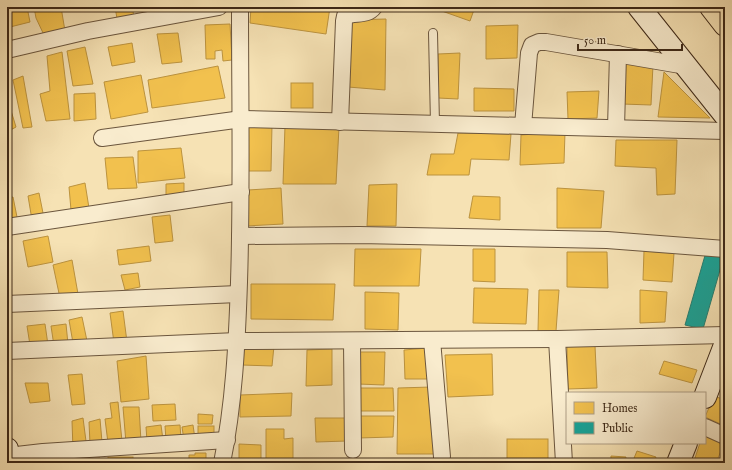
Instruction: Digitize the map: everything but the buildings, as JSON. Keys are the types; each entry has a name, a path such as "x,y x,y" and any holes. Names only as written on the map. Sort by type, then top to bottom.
{"street":[{"path":"7,50 88,31 219,7"},
{"path":"222,463 227,440 237,341 242,119 240,7"},
{"path":"340,122 344,21 346,16 352,13 366,13 374,7"},
{"path":"638,7 724,110"},
{"path":"523,126 529,53 532,45 546,42 686,66"},
{"path":"616,128 618,54"},
{"path":"102,138 242,119 725,131"},
{"path":"7,226 241,192"},
{"path":"240,236 359,235 607,240 725,249"},
{"path":"7,304 238,294"},
{"path":"7,351 237,341 557,339 725,335"},
{"path":"557,339 564,463"},
{"path":"432,340 442,457"},
{"path":"352,341 353,450"},
{"path":"706,395 723,356"},
{"path":"706,427 725,436"},
{"path":"8,456 43,452 227,440"},
{"path":"678,463 686,444"}],"lane":[{"path":"433,33 435,124"}]}
